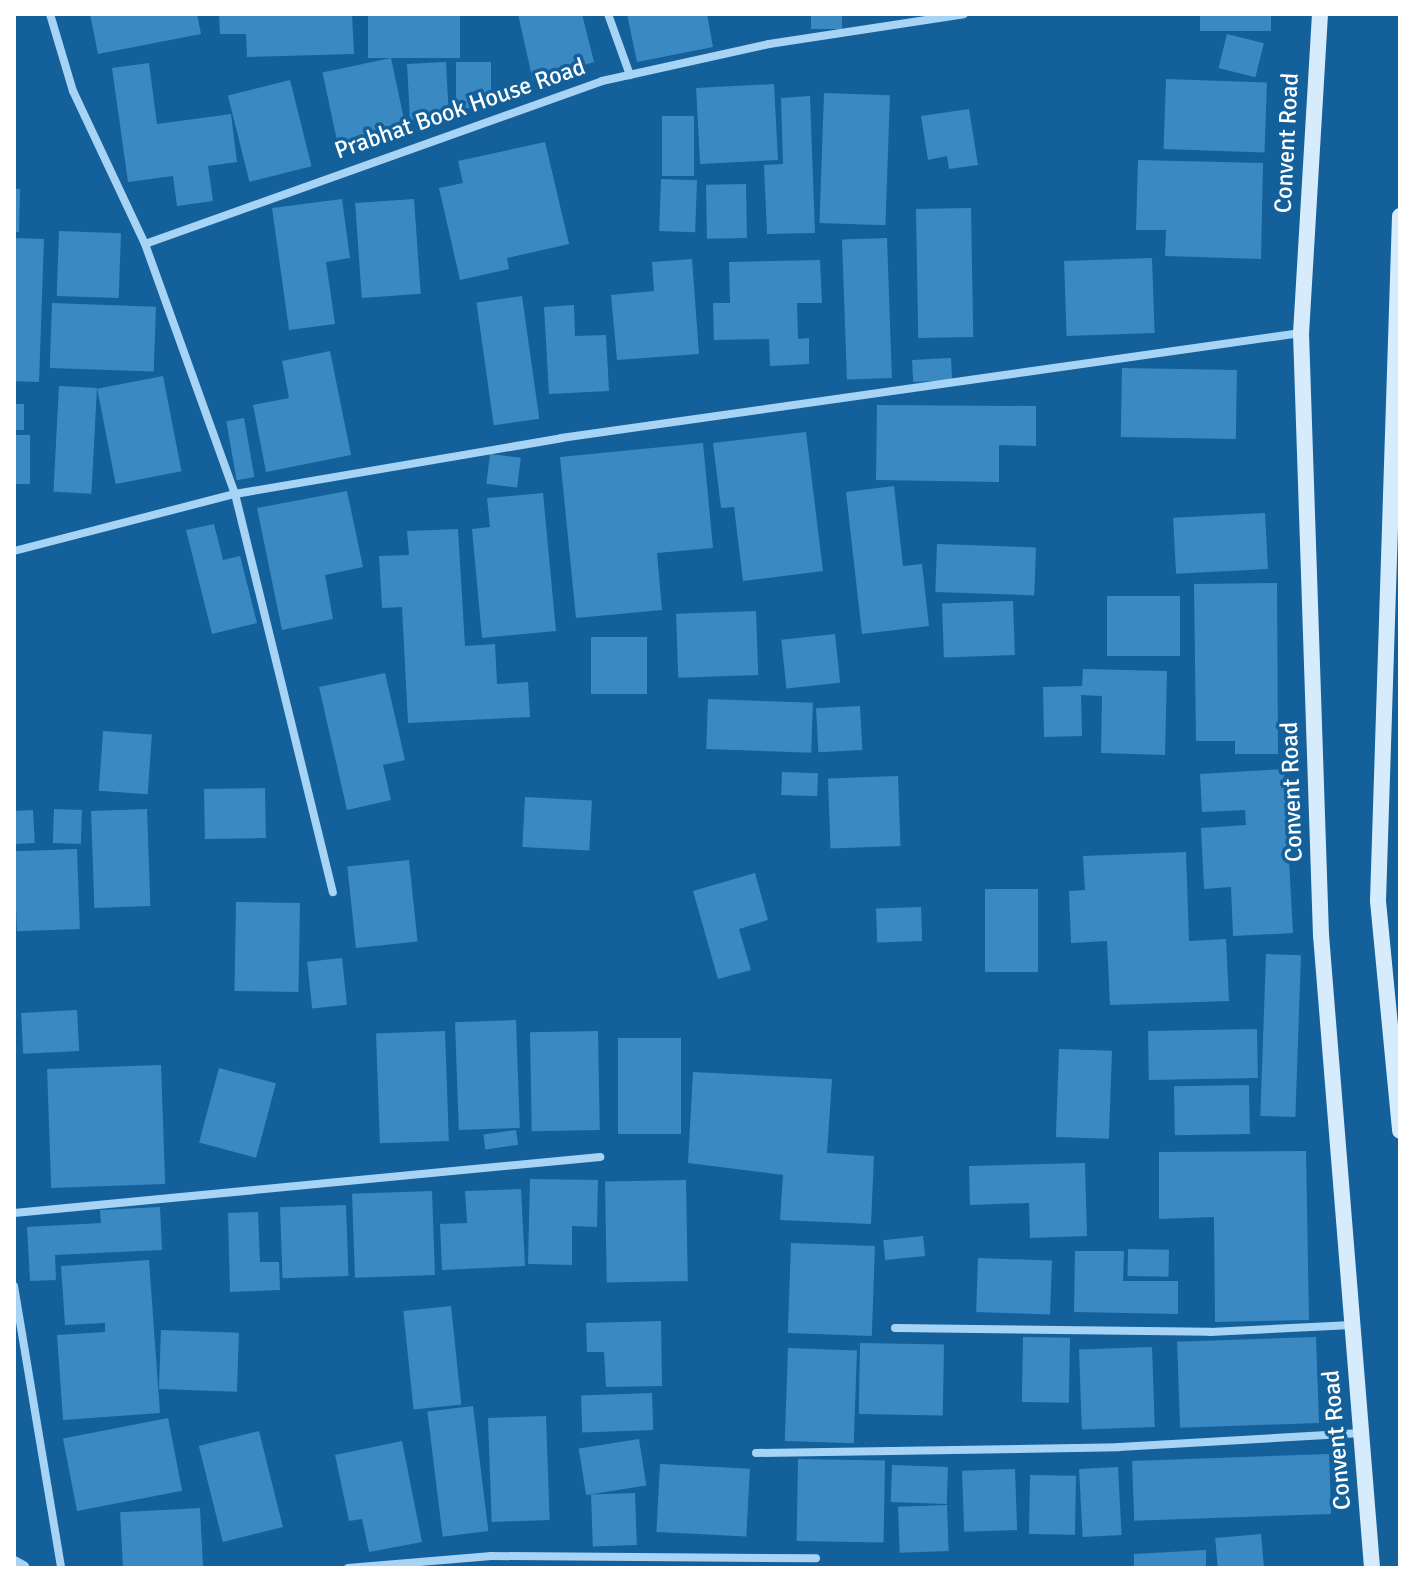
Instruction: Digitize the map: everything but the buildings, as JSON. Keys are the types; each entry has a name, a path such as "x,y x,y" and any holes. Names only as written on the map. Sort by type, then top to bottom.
{"main road":[{"name":"Convent Road","path":"1320,14 1301,333 1321,935 1372,1568"},
{"path":"1400,216 1378,901 1400,1131"}],"street":[{"path":"50,14 73,91 145,244 235,494 333,892"},
{"path":"608,14 630,75"},
{"name":"Prabhat Book House Road","path":"145,244 630,75 964,14"},
{"path":"14,551 235,494 561,438 1301,333"},
{"path":"14,1213 600,1157"},
{"path":"14,1286 61,1568"},
{"path":"895,1328 1210,1332 1352,1325"},
{"path":"756,1453 1119,1447 1362,1433"},
{"path":"348,1568 491,1556 816,1558"},
{"path":"14,1563 23,1568"}]}
